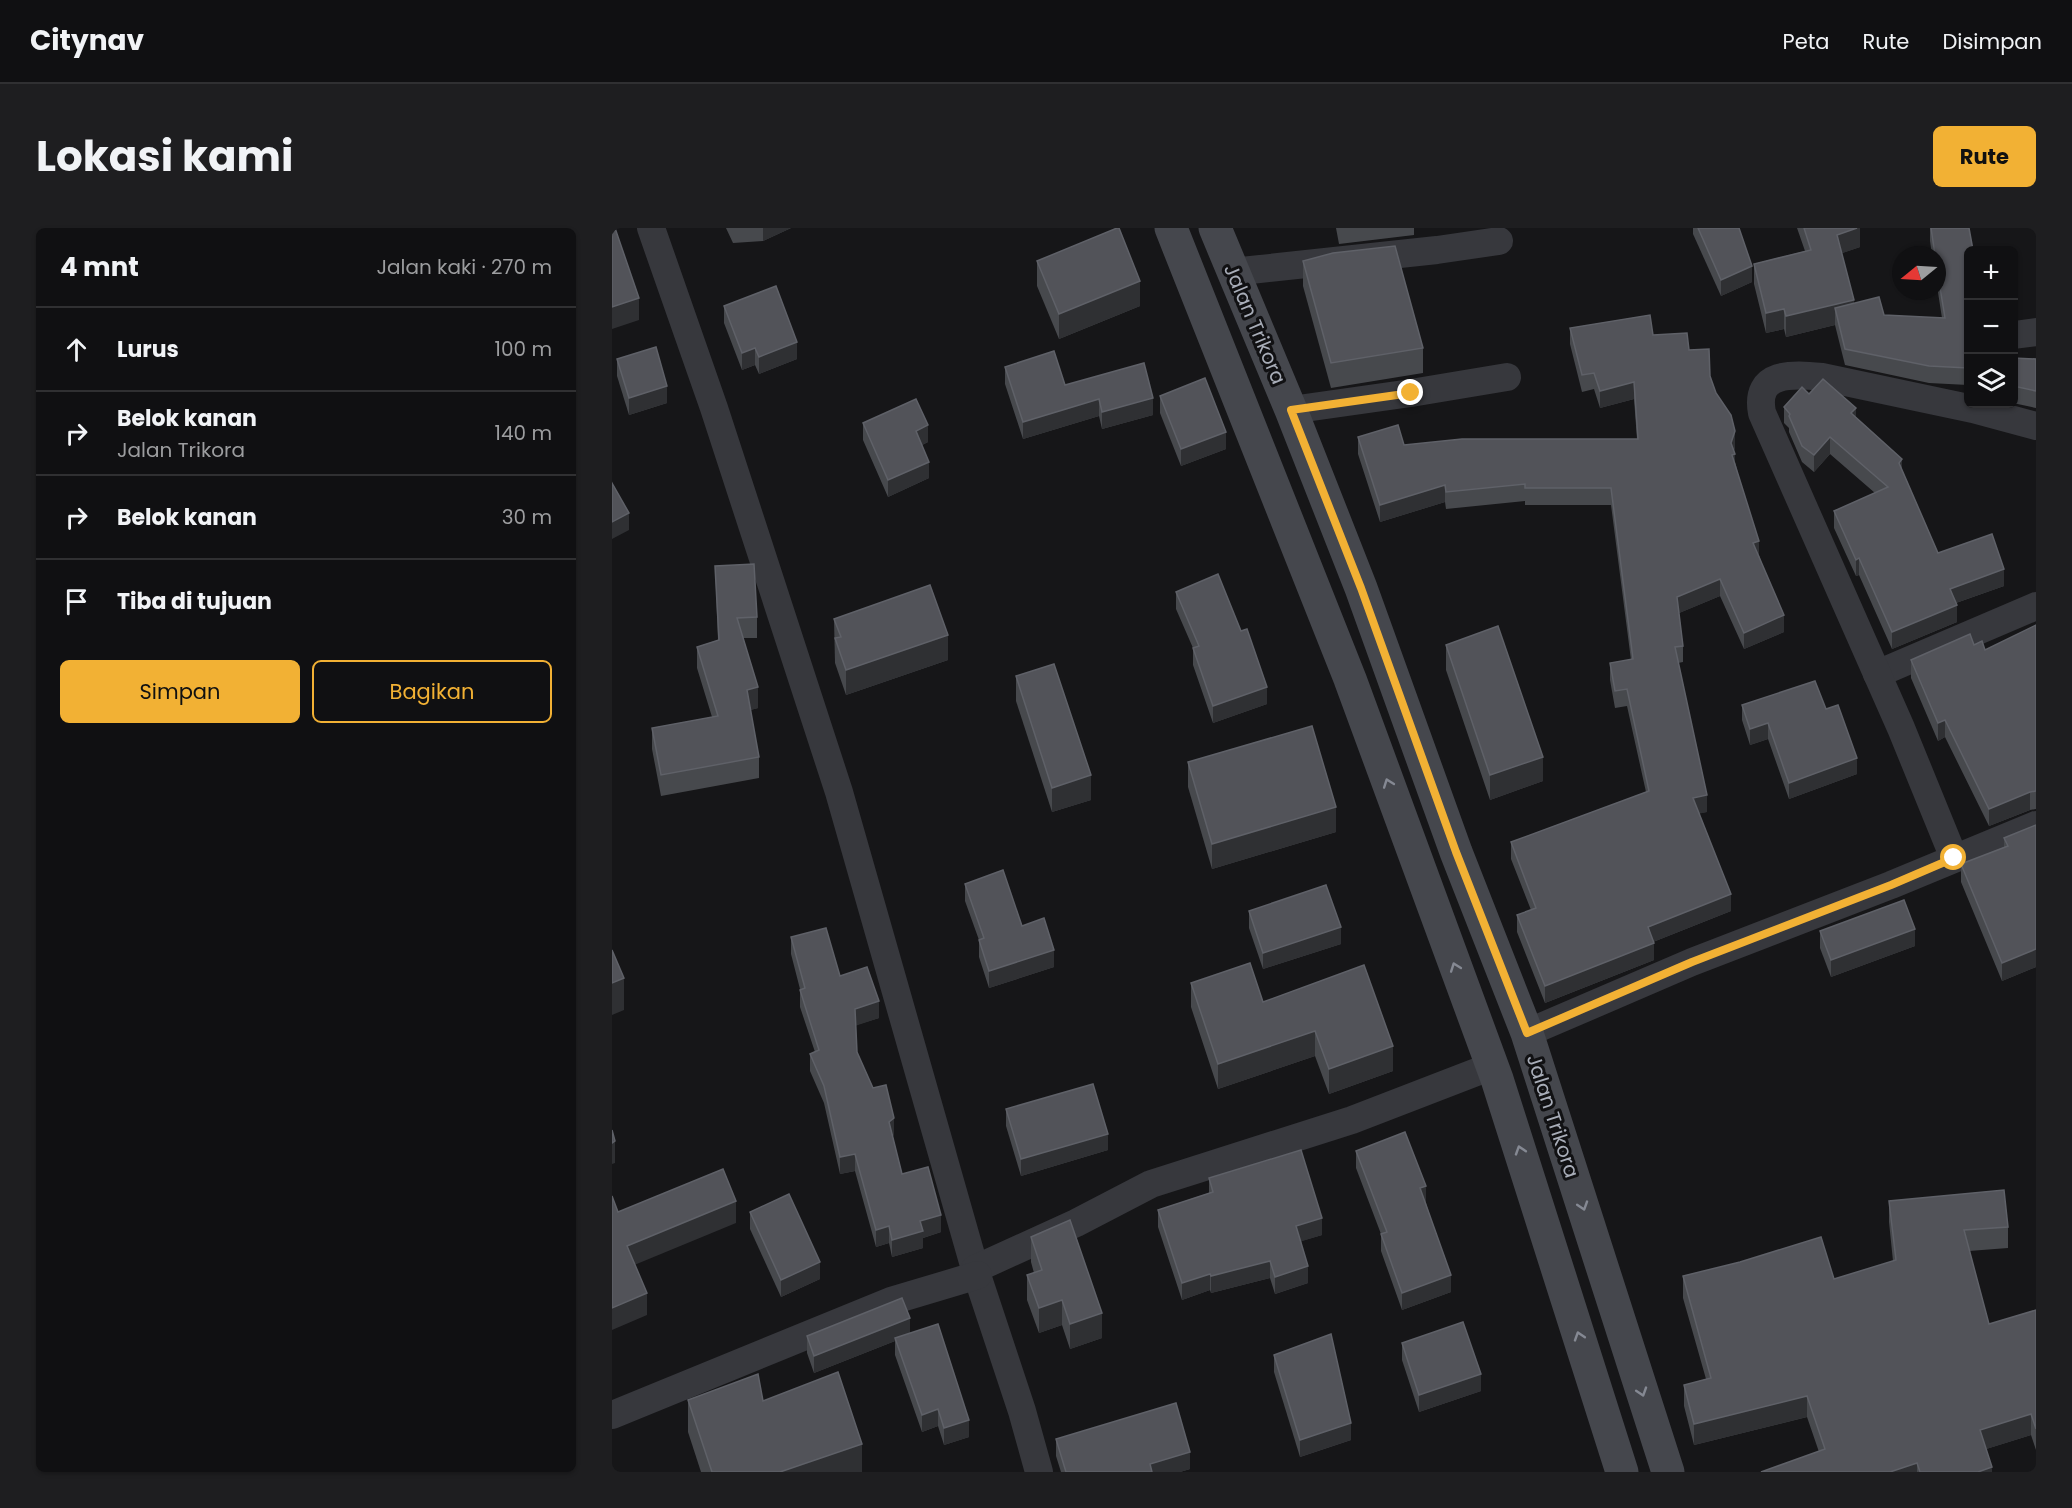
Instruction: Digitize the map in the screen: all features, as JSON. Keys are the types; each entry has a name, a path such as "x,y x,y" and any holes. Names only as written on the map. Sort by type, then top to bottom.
{"main road":[{"name":"Jalan Trikora","path":"1171,228 1350,679 1492,1066 1622,1472"},
{"name":"Jalan Trikora","path":"1215,228 1291,410 1361,588 1456,852 1527,1033 1668,1472"}],"street":[{"path":"651,228 711,398 839,792 976,1272 1022,1411 1039,1472"},
{"path":"1232,272 1425,252 1499,241"},
{"path":"2018,334 2036,332"},
{"path":"1954,858 1901,728 1762,413 1759,399 1765,386 1781,376 1797,374 1973,408 2036,426"},
{"path":"1291,410 1508,377"},
{"path":"1877,674 2036,606"},
{"path":"1527,1033 1692,962 1891,885 2036,825"},
{"path":"612,1415 891,1301 976,1272 1151,1184 1352,1120 1492,1066"}],"building":[{"path":"612,228 615,228 639,298 612,307"},
{"path":"1119,228 1140,281 1059,314 1037,261"},
{"path":"1698,228 1739,228 1752,266 1721,280"},
{"path":"1804,228 1857,228 1837,235 1854,300 1786,316 1784,309 1766,313 1754,264 1811,250"},
{"path":"1931,228 1969,228 1972,246 1964,246 1964,368 1929,366 1845,349 1835,308 1879,297 1884,315 1945,318 1942,300 1946,300 1946,246 1934,246"},
{"path":"1395,246 1423,348 1331,363 1303,261 1333,253"},
{"path":"776,286 797,342 759,357 755,348 742,353 724,306"},
{"path":"1650,315 1653,335 1687,333 1689,350 1709,349 1710,376 1716,393 1731,415 1735,431 1731,443 1735,454 1732,455 1759,541 1753,543 1784,615 1744,633 1720,579 1677,597 1683,646 1675,647 1707,795 1693,798 1731,894 1648,927 1654,943 1545,986 1517,915 1536,908 1511,842 1649,791 1627,689 1615,691 1610,663 1633,659 1611,488 1525,488 1525,484 1446,492 1445,485 1380,505 1358,437 1398,425 1404,445 1462,439 1638,439 1634,382 1600,391 1594,373 1582,375 1570,328"},
{"path":"656,347 667,386 629,398 617,359"},
{"path":"1054,351 1065,385 1144,363 1153,398 1102,412 1099,399 1023,422 1005,367"},
{"path":"2018,358 2036,359 2036,391 2018,387"},
{"path":"1205,378 1226,432 1181,449 1160,396"},
{"path":"1823,379 1856,408 1851,413 1902,459 1899,463 1938,553 1992,534 2004,569 1950,589 1957,605 1892,632 1859,558 1856,560 1834,511 1888,487 1830,437 1814,455 1802,446 1790,414 1784,407 1802,387 1809,394"},
{"path":"916,399 928,425 916,431 929,462 888,480 863,423"},
{"path":"612,483 629,513 612,522"},
{"path":"754,564 757,617 737,618 758,687 747,690 759,757 661,775 652,728 718,716 697,647 719,640 715,566"},
{"path":"1218,574 1241,631 1247,629 1267,687 1213,706 1193,648 1199,646 1176,592"},
{"path":"930,585 948,635 846,670 835,638 841,637 834,619"},
{"path":"2036,625 2036,791 1989,809 1945,720 1938,723 1911,660 1970,634 1974,645 1982,641 1985,650"},
{"path":"1498,626 1543,757 1490,775 1446,645"},
{"path":"1054,664 1091,775 1052,788 1016,676"},
{"path":"1815,681 1826,709 1838,705 1857,758 1789,783 1768,723 1750,729 1742,705"},
{"path":"1312,726 1336,807 1212,844 1188,762"},
{"path":"2036,825 2036,949 2002,963 1961,864 2008,846 2004,838"},
{"path":"1003,870 1022,926 1044,918 1054,950 989,971 979,940 984,938 965,884"},
{"path":"1326,885 1341,927 1263,953 1249,911"},
{"path":"1904,900 1915,929 1831,960 1820,931"},
{"path":"826,928 840,976 867,967 879,1001 855,1009 857,1052 873,1088 886,1085 894,1118 889,1122 902,1174 928,1167 941,1215 920,1221 923,1231 892,1240 889,1226 876,1230 855,1154 840,1157 824,1086 810,1054 819,1050 800,990 805,988 791,937"},
{"path":"612,950 624,978 612,983"},
{"path":"1250,963 1263,1002 1364,965 1393,1046 1329,1069 1315,1031 1218,1064 1191,983"},
{"path":"1093,1084 1108,1134 1021,1159 1006,1109"},
{"path":"1405,1132 1426,1186 1420,1188 1451,1275 1402,1293 1381,1234 1387,1232 1356,1151"},
{"path":"1301,1150 1322,1218 1296,1226 1308,1266 1275,1277 1270,1261 1211,1276 1210,1274 1182,1283 1158,1210 1213,1192 1209,1178"},
{"path":"723,1169 736,1201 627,1246 647,1293 612,1308 612,1196 618,1212"},
{"path":"2004,1190 2008,1227 1964,1230 1989,1324 2036,1310 2036,1429 2031,1414 1980,1430 1992,1467 1978,1472 1920,1472 1917,1463 1890,1472 1761,1472 1825,1449 1807,1396 1694,1424 1684,1385 1711,1378 1683,1276 1740,1262 1821,1237 1834,1279 1896,1260 1889,1201"},
{"path":"789,1194 820,1262 781,1280 750,1212"},
{"path":"1070,1220 1102,1313 1070,1324 1062,1300 1039,1308 1027,1275 1042,1270 1031,1237"},
{"path":"902,1298 910,1318 814,1356 807,1336"},
{"path":"1463,1322 1481,1374 1419,1395 1402,1343"},
{"path":"938,1324 969,1420 944,1428 938,1409 922,1415 895,1338"},
{"path":"1331,1334 1351,1423 1300,1440 1274,1355"},
{"path":"838,1372 862,1444 780,1472 712,1472 688,1400 758,1374 763,1401"},
{"path":"1176,1403 1190,1452 1150,1464 1152,1472 1066,1472 1056,1439"}],"route":[{"path":"1411,393 1291,410 1361,588 1456,852 1527,1033 1692,962 1891,885 1954,858"}]}
